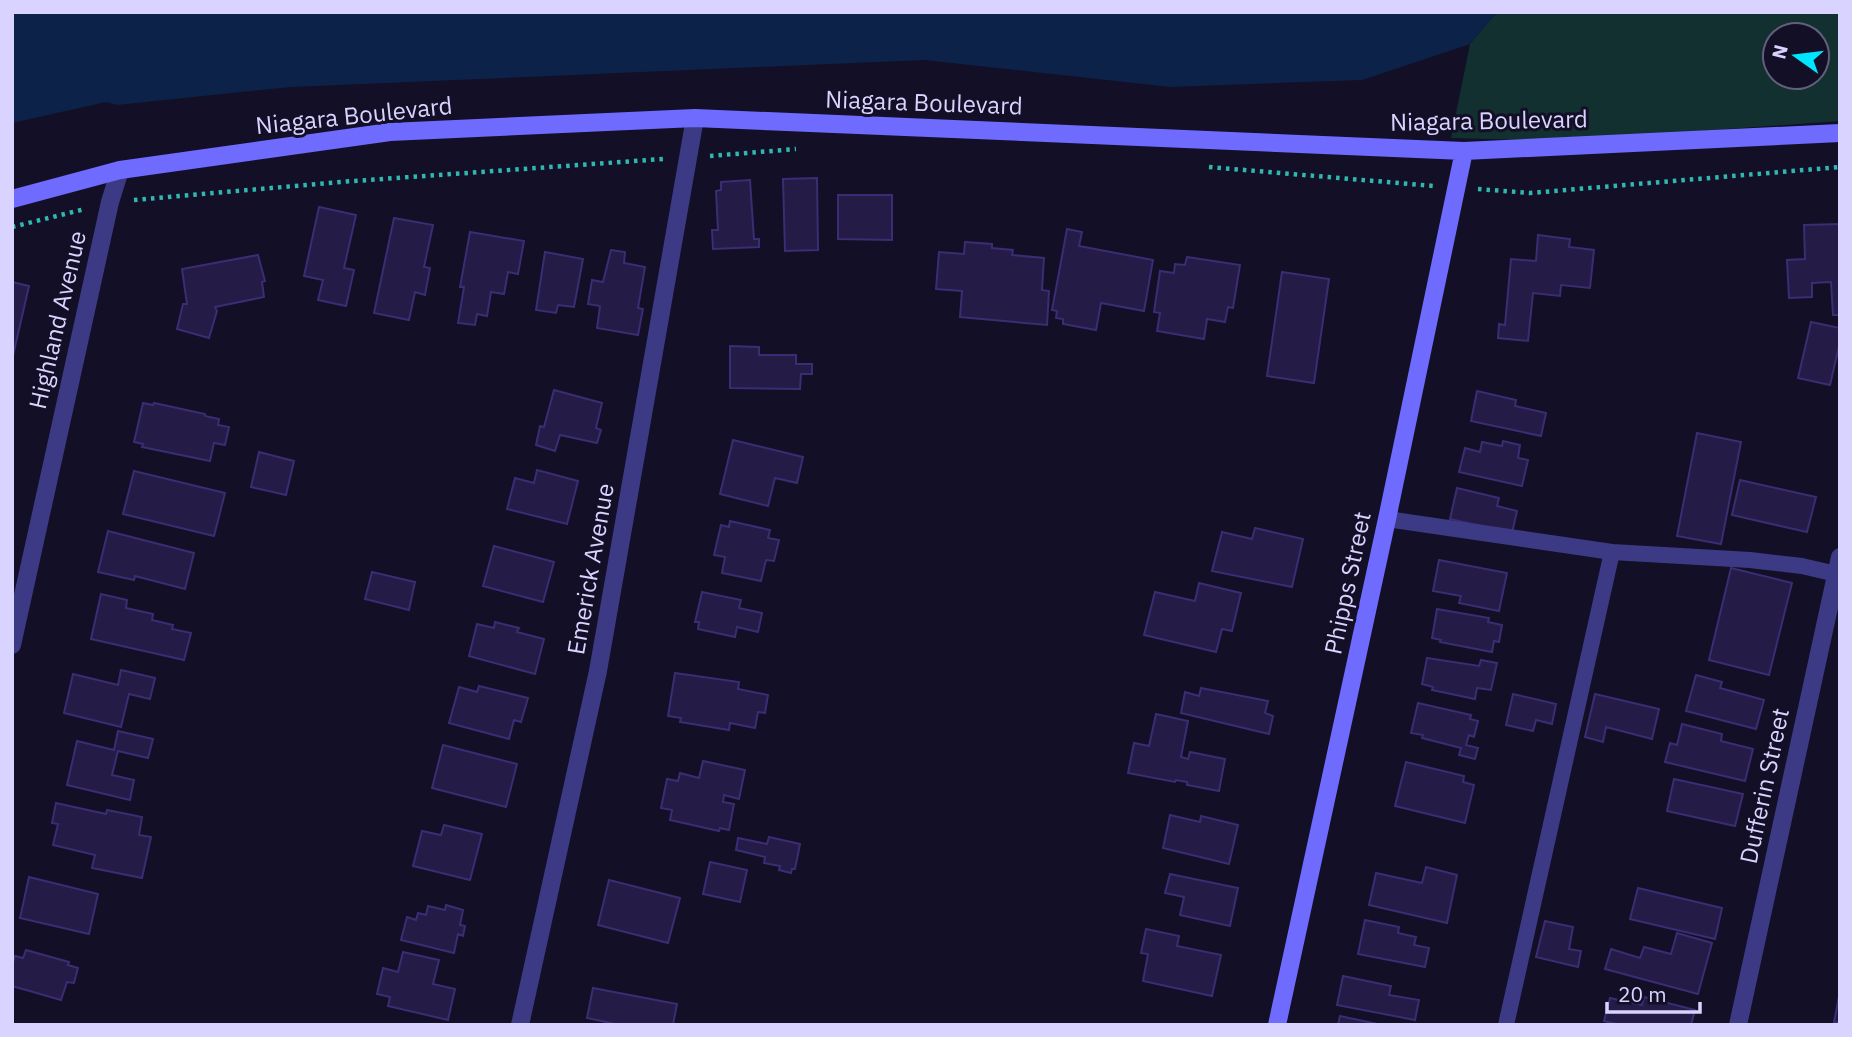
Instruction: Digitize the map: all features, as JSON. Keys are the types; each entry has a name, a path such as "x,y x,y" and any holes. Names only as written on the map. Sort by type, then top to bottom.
{"main road":[{"name":"Niagara Boulevard","path":"12,199 120,170 390,132 695,118 1464,151 1840,133"},
{"name":"Phipps Street","path":"1277,1025 1464,151"}],"street":[{"name":"Emerick Avenue","path":"520,1025 598,671 695,118"},
{"name":"Highland Avenue","path":"12,645 110,202 120,170"},
{"name":"Dufferin Street","path":"1738,1025 1838,569"}],"lane":[{"path":"1387,519 1612,552 1763,561 1838,569"},
{"path":"1506,1025 1612,552"}],"path":[{"path":"12,227 110,202 340,182 808,148"},
{"path":"1201,166 1530,192 1840,167"}],"green space":[{"path":"1497,12 1840,12 1840,121 1559,141 1451,138 1470,44"}],"water":[{"path":"12,12 1497,12 1470,44 1362,80 1170,87 924,60 291,87 117,105 106,102 12,123"}],"building":[{"path":"817,178 818,250 785,251 783,179"},
{"path":"750,180 754,239 759,239 759,247 713,249 712,230 718,230 716,191 721,190 721,182"},
{"path":"838,195 892,195 892,240 838,239"},
{"path":"319,207 356,215 344,268 354,270 346,306 318,300 323,280 304,276"},
{"path":"394,218 433,225 424,267 430,268 425,295 415,292 409,320 374,313"},
{"path":"1840,224 1840,315 1833,315 1831,282 1812,283 1812,297 1789,298 1787,260 1805,259 1804,225"},
{"path":"1067,229 1082,232 1079,246 1153,260 1144,311 1101,303 1096,330 1063,324 1063,319 1056,318 1057,311 1052,310"},
{"path":"470,232 524,241 518,274 508,272 504,294 491,292 487,316 477,314 475,325 458,323 464,287 460,287"},
{"path":"1538,235 1570,239 1569,247 1594,250 1590,288 1561,285 1560,296 1533,293 1528,341 1498,338 1499,324 1505,325 1511,259 1536,261"},
{"path":"965,242 992,244 992,248 1013,250 1012,255 1044,258 1042,290 1049,291 1047,325 960,317 962,291 936,289 939,252 964,254"},
{"path":"611,250 625,252 624,263 645,267 638,308 643,309 638,335 597,328 600,306 588,304 592,280 603,282"},
{"path":"545,252 583,259 574,307 558,305 556,313 536,310"},
{"path":"258,255 265,281 262,282 264,297 215,307 217,311 209,338 177,329 183,304 187,304 182,269"},
{"path":"1187,257 1240,265 1233,308 1228,307 1225,322 1207,319 1204,339 1157,331 1160,313 1154,312 1160,271 1174,273 1175,264 1185,265"},
{"path":"1282,272 1329,279 1314,383 1267,376"},
{"path":"12,282 29,286 12,360"},
{"path":"1811,322 1840,328 1840,342 1830,385 1798,378"},
{"path":"730,346 759,347 759,355 796,355 796,364 812,364 812,374 801,374 800,389 730,388"},
{"path":"554,390 602,403 596,428 601,430 597,443 560,435 555,451 536,445 540,426 544,427"},
{"path":"1477,391 1516,400 1515,406 1546,413 1541,436 1471,421"},
{"path":"143,403 154,403 219,419 218,425 229,427 225,445 214,443 210,461 142,447 143,444 134,442"},
{"path":"1697,433 1741,442 1721,544 1677,536"},
{"path":"733,440 803,457 797,483 775,478 768,506 720,494"},
{"path":"1503,441 1520,445 1518,458 1528,460 1522,486 1459,472 1465,448 1480,452 1482,442 1502,446"},
{"path":"259,452 294,461 286,495 251,487"},
{"path":"537,470 578,481 567,524 507,509 515,478 534,483"},
{"path":"134,471 225,493 214,536 123,514"},
{"path":"1740,480 1816,497 1807,532 1732,515"},
{"path":"1457,488 1499,498 1497,506 1517,511 1512,533 1450,519"},
{"path":"730,521 770,530 768,538 779,540 774,561 766,560 761,581 722,573 725,557 714,555 721,525 729,527"},
{"path":"1255,528 1303,539 1292,587 1212,571 1222,532 1252,539"},
{"path":"108,531 194,553 185,589 135,576 134,580 98,572"},
{"path":"494,546 554,562 543,602 483,586"},
{"path":"1439,560 1507,573 1499,611 1459,603 1461,596 1433,591"},
{"path":"1731,568 1792,583 1769,675 1709,660"},
{"path":"372,572 415,582 409,610 365,599"},
{"path":"1199,583 1241,593 1232,631 1222,629 1216,652 1144,635 1155,592 1195,601"},
{"path":"702,592 741,600 739,608 762,613 758,632 737,627 735,637 698,629 699,622 695,622"},
{"path":"101,594 127,600 126,608 153,614 152,620 173,625 172,629 191,633 184,660 91,639"},
{"path":"1437,609 1489,618 1488,622 1502,625 1499,642 1494,641 1492,652 1432,638"},
{"path":"495,622 519,628 517,632 544,639 535,674 469,656 477,624 494,628"},
{"path":"1427,658 1479,666 1481,660 1497,663 1491,690 1477,688 1475,699 1432,690 1433,687 1422,684"},
{"path":"121,670 155,678 150,699 129,694 121,727 64,713 73,674 118,685"},
{"path":"675,673 739,682 738,689 768,695 765,713 758,712 755,728 730,723 729,730 680,722 681,718 668,716"},
{"path":"1696,675 1722,682 1720,688 1764,700 1756,729 1686,711"},
{"path":"479,686 528,698 521,722 514,720 509,739 449,723 459,687 477,692"},
{"path":"1201,688 1268,701 1265,713 1273,716 1269,734 1181,713 1185,692 1199,696"},
{"path":"1513,694 1556,704 1552,724 1536,720 1533,731 1506,725"},
{"path":"1595,694 1659,709 1652,739 1606,727 1603,742 1585,737"},
{"path":"1418,703 1471,715 1470,719 1478,721 1474,737 1469,735 1466,745 1478,748 1475,759 1459,755 1461,748 1411,733"},
{"path":"1156,714 1188,721 1181,757 1188,759 1190,752 1225,759 1219,791 1187,785 1187,782 1128,773 1134,743 1149,746"},
{"path":"1682,724 1722,734 1721,741 1753,749 1745,781 1665,762 1670,743 1677,745"},
{"path":"118,731 153,739 148,758 118,751 112,775 134,780 130,800 67,785 77,741 114,750"},
{"path":"443,745 517,764 506,807 432,788"},
{"path":"703,761 745,770 739,799 724,795 723,802 734,804 729,830 720,828 719,831 670,820 672,810 661,808 667,779 678,781 680,773 699,778"},
{"path":"1406,762 1464,776 1463,782 1474,785 1465,823 1395,806"},
{"path":"1674,779 1743,794 1735,826 1667,811"},
{"path":"56,803 106,814 107,810 142,817 139,835 151,837 142,878 92,868 95,855 53,845 58,824 52,823"},
{"path":"1170,815 1200,822 1201,816 1238,825 1229,864 1163,848"},
{"path":"444,825 482,834 470,880 413,866 422,831 441,835"},
{"path":"769,837 800,844 795,869 792,869 791,873 779,870 780,866 764,863 765,857 736,850 738,838 767,844"},
{"path":"710,862 747,870 740,902 703,894"},
{"path":"1426,867 1457,875 1447,923 1369,905 1376,873 1422,883"},
{"path":"1170,874 1238,888 1230,926 1180,915 1184,897 1165,893"},
{"path":"29,877 98,894 89,934 20,918"},
{"path":"609,880 680,898 668,943 598,925"},
{"path":"1638,888 1722,908 1715,939 1630,919"},
{"path":"446,905 463,910 460,925 465,926 463,936 458,934 454,953 401,940 407,917 416,920 418,913 426,915 428,906 445,910"},
{"path":"1365,920 1399,927 1398,933 1416,937 1414,945 1429,948 1425,967 1358,954"},
{"path":"1545,921 1573,927 1569,949 1581,951 1578,967 1536,957"},
{"path":"1146,929 1179,936 1177,946 1221,955 1212,996 1143,981 1148,954 1141,953"},
{"path":"1677,933 1712,943 1698,994 1605,969 1611,949 1640,958 1644,947 1671,954"},
{"path":"26,950 69,962 68,965 78,968 74,983 67,982 61,1000 12,986 15,956 23,958"},
{"path":"403,952 439,960 433,984 455,989 448,1020 388,1006 390,997 377,994 383,968 398,972"},
{"path":"1343,976 1391,986 1389,995 1419,1000 1415,1020 1337,1005"},
{"path":"593,988 677,1004 673,1025 620,1025 587,1018"},
{"path":"1840,991 1840,1023 1834,1022"},
{"path":"1644,997 1695,1010 1691,1025 1620,1025 1604,1021 1610,998 1642,1005"},
{"path":"1340,1016 1382,1025 1338,1025"}]}
